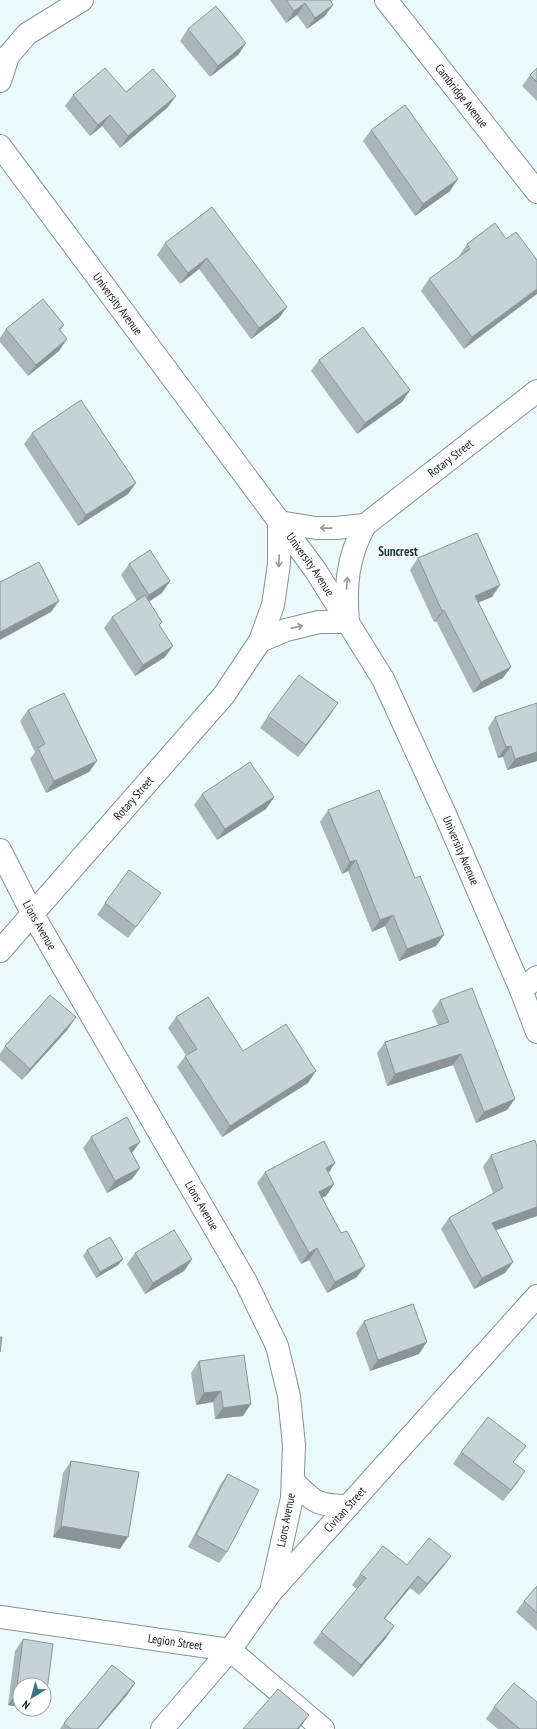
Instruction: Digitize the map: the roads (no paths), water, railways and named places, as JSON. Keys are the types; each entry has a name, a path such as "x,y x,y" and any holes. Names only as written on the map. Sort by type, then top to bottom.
{"street":[{"path":"0,81 8,56 27,34 82,0"},
{"name":"Cambridge Avenue","path":"386,0 537,192"},
{"path":"0,40 27,34"},
{"name":"University Avenue","path":"0,146 316,571 348,622 383,680 445,814 529,984 537,1032"},
{"name":"Rotary Street","path":"348,622 346,596 348,573 355,545 365,525 537,391"},
{"path":"279,522 316,528 336,528 365,525"},
{"name":"Rotary Street","path":"0,951 224,695 260,641 273,605 279,564 279,522"},
{"path":"260,641 286,630 319,622 348,622"},
{"name":"Lions Avenue","path":"0,850 32,913 246,1282 277,1346 289,1396 294,1445 292,1498 272,1592"},
{"name":"Civitan Street","path":"162,1729 230,1650 272,1592 537,1296"},
{"path":"293,1481 311,1499 328,1506 348,1506"},
{"name":"Legion Street","path":"0,1616 230,1650"},
{"path":"230,1650 323,1729"}],"district":[{"name":"Suncrest","path":"398,551"}]}
